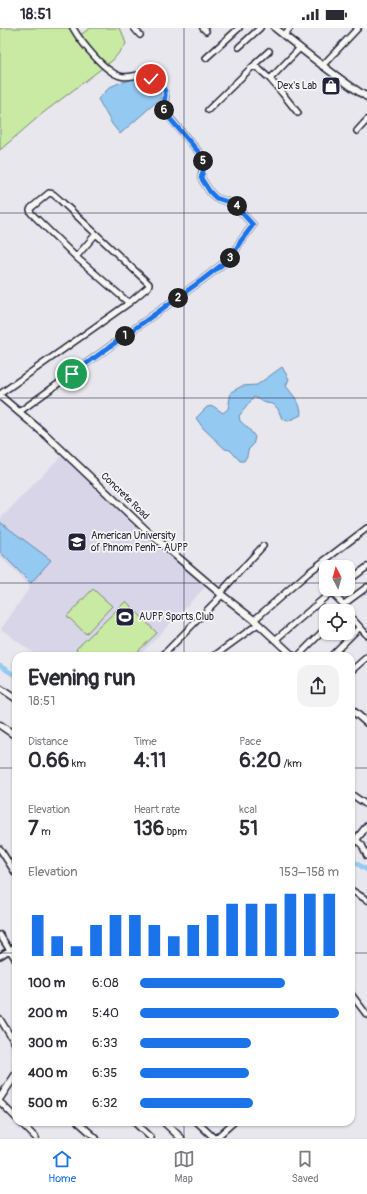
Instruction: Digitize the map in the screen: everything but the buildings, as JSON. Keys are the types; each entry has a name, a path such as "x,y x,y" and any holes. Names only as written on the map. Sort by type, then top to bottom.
{"street":[{"path":"19,412 232,257 240,242 253,225 234,204 216,198 202,181 201,178 204,168 202,156 164,111 166,95 160,83 142,75 131,77 120,76 108,69 80,40 73,28"},
{"path":"134,28 140,35"},
{"path":"206,58 239,28"},
{"path":"239,47 260,28"},
{"path":"276,28 348,86 367,97"},
{"path":"284,35 290,28"},
{"path":"322,66 358,28"},
{"path":"270,79 300,48"},
{"path":"208,110 269,51"},
{"path":"254,66 270,79 298,113"},
{"path":"357,131 367,120"},
{"path":"0,395 129,303 147,289 149,284 60,200 51,193 41,199 31,208 31,213 76,257 129,303"},
{"path":"76,257 96,234"},
{"name":"Concrete Road","path":"0,395 46,435 147,531 256,622 285,652"},
{"path":"219,652 256,622 308,573 367,528"},
{"path":"166,652 221,594 263,546"},
{"path":"355,576 367,567"},
{"path":"355,596 367,587"},
{"path":"275,640 326,596"},
{"path":"335,596 344,604 355,596"},
{"path":"355,622 367,635"},
{"path":"335,652 360,627"},
{"path":"302,652 319,635"},
{"path":"355,668 367,657"},
{"path":"0,688 12,696"},
{"path":"355,713 367,723"},
{"path":"0,725 12,733"},
{"path":"355,797 367,805"},
{"path":"355,839 367,826"},
{"path":"355,842 362,845 367,856"},
{"path":"0,849 12,868"},
{"path":"355,892 367,900"},
{"path":"0,935 12,954"},
{"path":"0,956 12,948"},
{"path":"355,999 367,1015"},
{"path":"0,1019 12,1038"},
{"path":"0,1098 12,1080"},
{"path":"0,1102 12,1114"},
{"path":"24,1126 36,1138"},
{"path":"82,1126 96,1138"},
{"path":"138,1126 151,1138"},
{"path":"168,1126 181,1138"},
{"path":"202,1126 215,1138 229,1126"}],"shaded area":[{"name":"American University of Phnom Penh - AUPP","path":"62,455 136,528 206,586 143,652 32,652 1,629 30,587 0,556 0,519"}],"green space":[{"path":"0,28 73,28 79,36 90,28 119,28 126,44 113,60 43,113 0,150"},
{"path":"93,589 112,606 86,634 67,616"},
{"name":"AUPP Sports Club","path":"126,601 157,633 137,652 79,652 76,649"}],"water":[{"path":"140,78 150,87 157,88 163,96 120,134 112,124 98,99 110,87 119,83"},
{"path":"282,367 289,379 286,386 298,403 301,415 288,421 282,419 278,409 273,404 266,403 254,397 239,416 240,421 255,437 253,445 248,450 244,461 240,461 230,450 225,449 203,428 196,418 207,407 213,406 223,413 228,409 231,392 242,386 257,385"},
{"path":"0,522 51,560 31,583 0,552"}],"waterway":[{"path":"0,666 12,674"},
{"path":"355,862 367,870"}],"place":[{"name":"Dex's Lab","path":"331,86"},
{"name":"American University of Phnom Penh - AUPP","path":"77,542"},
{"name":"AUPP Sports Club","path":"125,617"}],"route":[{"path":"72,374 232,257 240,242 253,225 234,204 216,198 202,181 201,178 204,168 202,156 164,111 166,95 164,90 160,83 151,79"}]}
